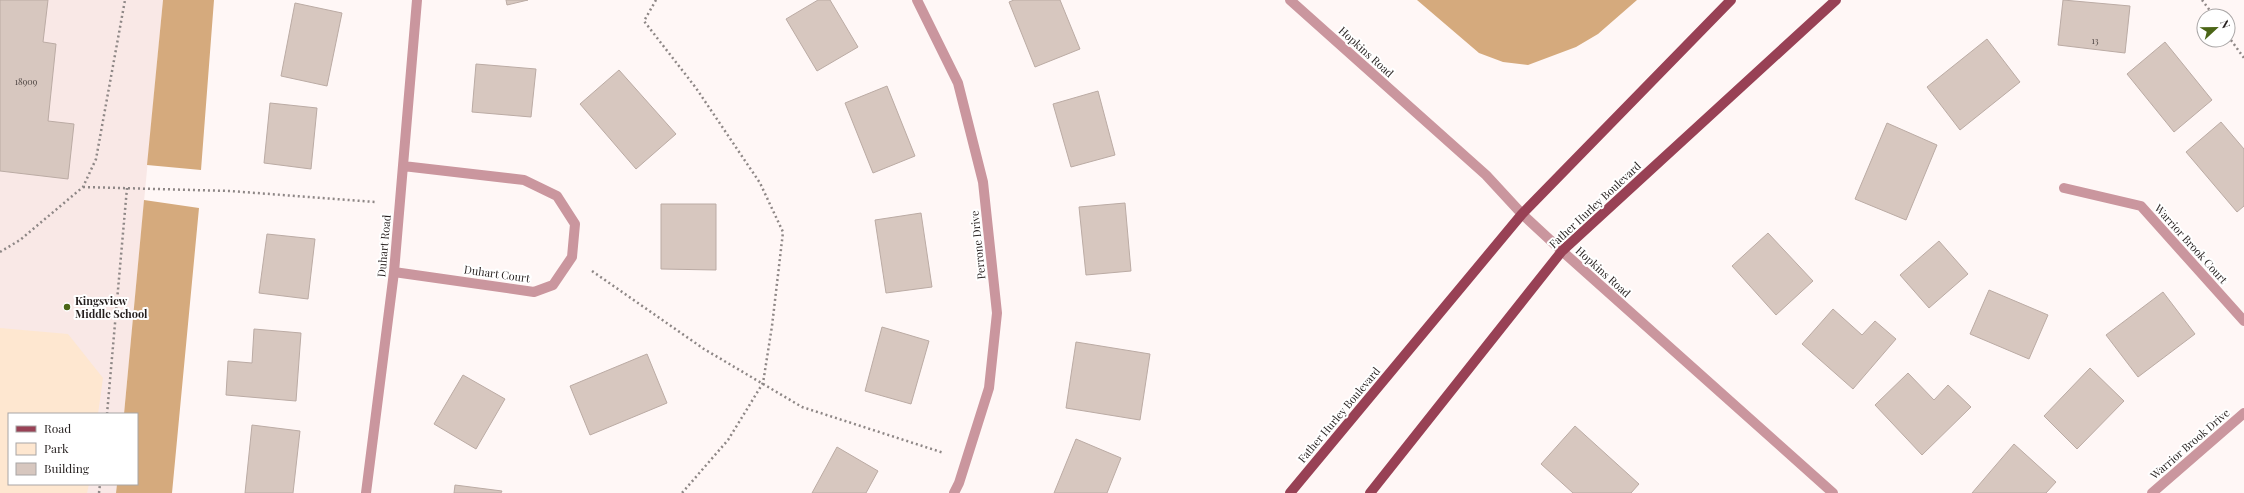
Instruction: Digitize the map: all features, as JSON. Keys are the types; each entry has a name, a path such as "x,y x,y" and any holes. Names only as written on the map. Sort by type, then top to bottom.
{"main road":[{"name":"Father Hurley Boulevard","path":"1290,493 1522,214 1731,0"},
{"name":"Father Hurley Boulevard","path":"1370,493 1562,251 1836,0"}],"street":[{"name":"Duhart Road","path":"366,493 394,272 417,0"},
{"name":"Perrone Drive","path":"917,0 958,83 983,182 996,305 989,388 966,461 954,493"},
{"name":"Hopkins Road","path":"1290,0 1486,175 1522,214 1562,251 1833,493"},
{"path":"403,166 524,180 557,196 575,224 572,257"},
{"name":"Warrior Brook Court","path":"2064,188 2141,206 2244,321"},
{"name":"Duhart Court","path":"394,272 534,292 552,285 572,257"},
{"name":"Warrior Brook Drive","path":"2152,493 2244,413"}],"path":[{"path":"0,252 20,240 83,187 96,159 125,0"},
{"path":"656,0 644,21 696,88 760,183 783,232 772,326 763,383 728,440 682,493"},
{"path":"2236,47 2244,58"},
{"path":"83,187 230,191 400,204"},
{"path":"107,413 127,188"},
{"path":"572,257 704,349 802,407 966,461"}],"shaded area":[{"name":"Kingsview Middle School","path":"0,0 163,0 124,413 8,413 8,485 117,485 116,493 0,493"},
{"path":"163,0 214,0 201,170 147,165"},
{"path":"1417,0 1637,0 1598,34 1576,47 1528,65 1503,62 1479,53"},
{"path":"144,200 199,208 172,493 116,493 117,485 138,485 138,413 124,413"}],"green space":[{"path":"0,328 68,334 103,378 98,413 8,413 8,485 89,485 87,493 0,493"}],"building":[{"path":"0,0 48,0 43,42 56,44 48,121 74,124 68,179 0,171"},
{"path":"506,0 528,0 507,5"},
{"path":"818,0 830,0 858,47 817,71 786,19"},
{"path":"1014,0 1060,0 1080,49 1035,67 1009,2"},
{"path":"2063,0 2130,6 2125,53 2058,45"},
{"path":"295,3 342,13 327,86 281,76"},
{"path":"1987,39 2020,82 1960,130 1927,87"},
{"path":"2165,42 2212,100 2174,132 2127,74"},
{"path":"476,64 536,69 531,117 472,112"},
{"path":"619,70 676,134 636,169 580,104"},
{"path":"887,86 915,156 873,173 845,103"},
{"path":"1098,91 1115,155 1071,167 1053,104"},
{"path":"270,103 317,108 311,169 264,163"},
{"path":"2221,122 2244,149 2244,206 2237,212 2186,152"},
{"path":"1887,123 1937,145 1906,220 1855,199"},
{"path":"1125,203 1131,271 1086,275 1079,207"},
{"path":"661,204 716,204 716,270 661,269"},
{"path":"921,213 932,287 886,293 875,220"},
{"path":"1768,233 1813,281 1776,315 1732,266"},
{"path":"267,234 315,239 308,299 259,293"},
{"path":"1939,241 1968,274 1929,308 1900,275"},
{"path":"1989,290 2048,315 2029,359 1970,334"},
{"path":"2163,292 2195,334 2138,377 2106,335"},
{"path":"1833,309 1862,335 1875,321 1896,339 1853,389 1802,344"},
{"path":"882,327 929,341 911,404 865,391"},
{"path":"254,329 301,333 296,401 226,395 228,361 252,363"},
{"path":"1076,342 1150,354 1140,420 1066,408"},
{"path":"647,354 667,403 590,435 570,386"},
{"path":"2090,368 2124,401 2077,449 2044,416"},
{"path":"1908,373 1934,400 1948,385 1971,407 1922,455 1875,405"},
{"path":"463,375 505,399 476,449 434,424"},
{"path":"252,425 300,431 293,493 245,493"},
{"path":"1575,426 1639,484 1631,493 1573,493 1541,464"},
{"path":"1076,439 1121,458 1107,493 1054,493"},
{"path":"2014,444 2056,482 2046,493 1972,493"},
{"path":"837,447 878,471 866,493 812,493"},
{"path":"455,485 502,491 501,493 454,493"}],"place":[{"name":"Kingsview Middle School","path":"67,307"}]}
